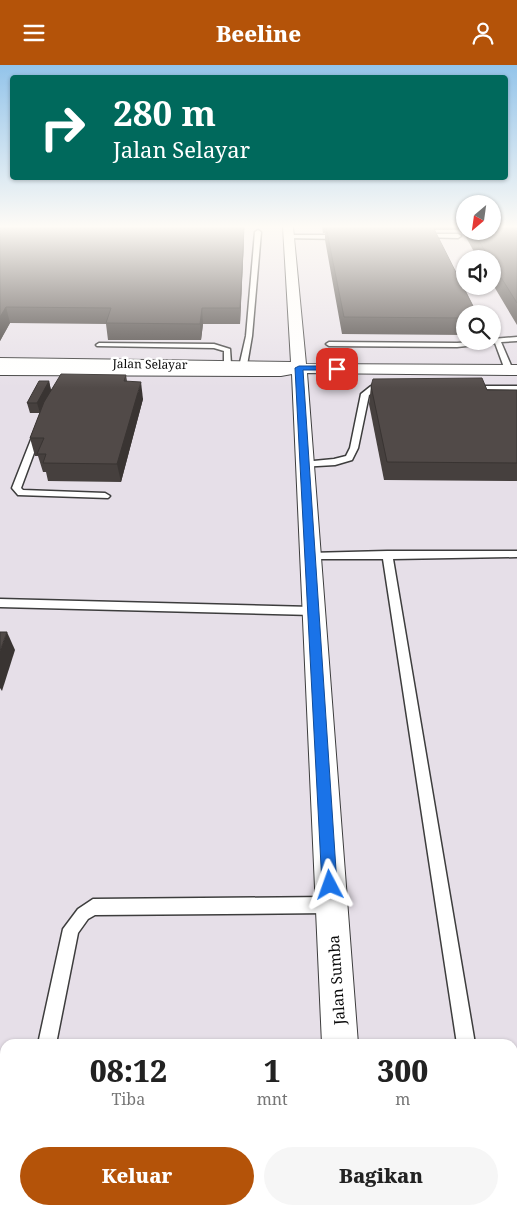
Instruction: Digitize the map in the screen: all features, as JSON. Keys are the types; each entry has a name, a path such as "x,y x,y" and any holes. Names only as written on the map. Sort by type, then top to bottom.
{"street":[{"name":"Jalan Sumba","path":"292,281 299,368 303,465 340,1039"},
{"name":"Jalan Selayar","path":"0,363 69,371 228,357 243,362"},
{"name":"Jalan Selayar","path":"0,370 69,371 243,362 299,368 513,370"}],"lane":[{"path":"243,362 250,336 254,281"},
{"path":"501,340 517,339"},
{"path":"329,344 456,345"},
{"path":"99,345 214,346 228,357"},
{"path":"500,350 513,370"},
{"path":"303,465 336,462 349,458 354,448 365,394 374,388 393,388"},
{"path":"460,388 517,388"},
{"path":"40,427 16,488 21,493 105,496"},
{"path":"387,554 465,1039"},
{"path":"309,556 517,554"},
{"path":"0,603 312,611"},
{"path":"48,1039 71,929 93,907 331,905"}],"shaded area":[{"path":"0,281 456,281 456,295 501,295 501,281 517,281 517,1039 0,1039"}],"building":[{"path":"0,281 241,281 240,308 202,308 200,324 106,323 111,308 6,307 0,317"},
{"path":"337,281 456,281 456,295 467,295 472,305 456,305 456,318 344,317"},
{"path":"503,281 517,281 517,303"},
{"path":"61,374 126,375 124,381 141,382 117,464 43,463 46,454 37,454 44,438 30,438 44,402"},
{"path":"482,378 487,390 517,390 517,463 387,462 371,386 373,379"},
{"path":"39,381 49,381 37,403 27,403"},
{"path":"0,632 7,632 0,651"}],"route":[{"path":"330,885 303,465 299,368 337,369"}]}
